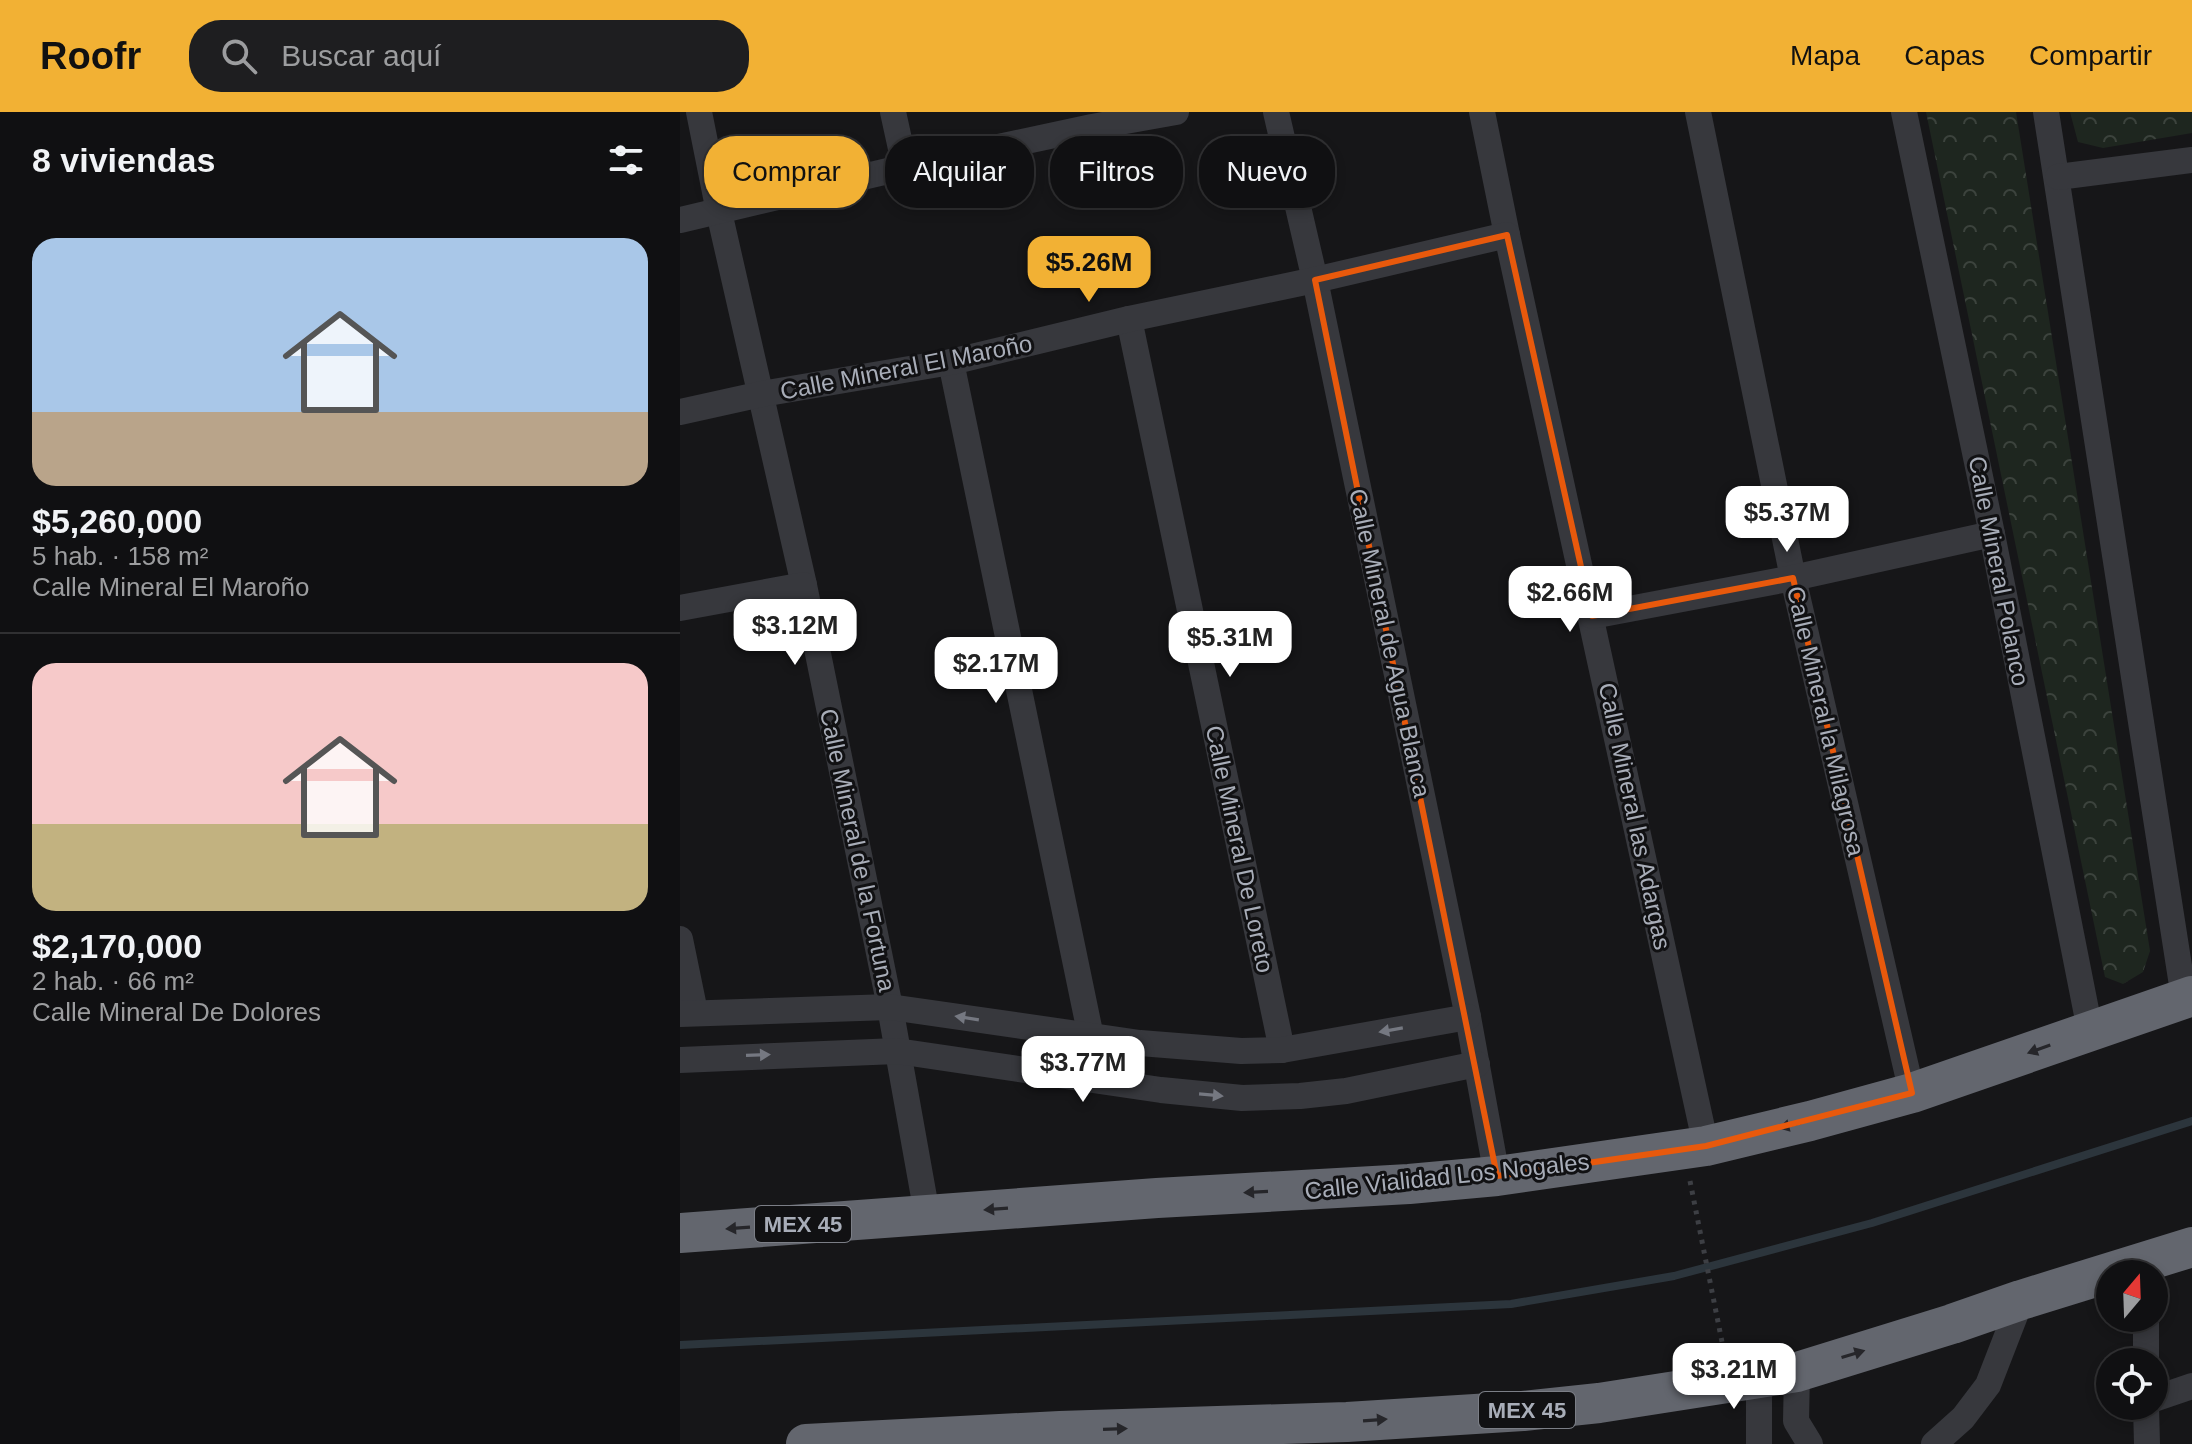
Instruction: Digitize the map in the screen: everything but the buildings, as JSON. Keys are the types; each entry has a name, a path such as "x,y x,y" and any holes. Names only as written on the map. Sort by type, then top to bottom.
{"highway":[{"name":"Calle Vialidad Los Nogales","path":"680,1233 1157,1198 1409,1184 1497,1176 1706,1146 1912,1093 2188,997"},
{"name":"MEX 45","path":"2163,1260 2192,1247"},
{"name":"MEX 45","path":"830,1443 1060,1437 1523,1411 1599,1403 1760,1371 1952,1324 2021,1300 2096,1281"}],"street":[{"name":"Calle Mineral de la Fortuna","path":"699,112 804,585 890,1007 927,1214"},
{"path":"893,112 898,136"},
{"path":"1028,136 1091,120 1176,112"},
{"name":"Calle Mineral de Agua Blanca","path":"1276,112 1315,280 1468,1017 1497,1176"},
{"name":"Calle Mineral las Adargas","path":"1482,112 1706,1146"},
{"name":"Calle Mineral la Milagrosa","path":"1698,112 1793,578 1912,1093"},
{"name":"Calle Mineral Polanco","path":"1904,112 1992,534 2090,1030"},
{"path":"2046,112 2188,997"},
{"path":"2058,177 2192,160"},
{"path":"680,220 885,172"},
{"name":"Calle Mineral El Maroño","path":"680,412 762,394 951,362 1507,235"},
{"name":"Calle Mineral De Loreto","path":"1129,319 1282,1050"},
{"path":"951,362 1091,1037"},
{"path":"1592,616 1793,578 1992,534"},
{"path":"680,608 804,585"},
{"path":"680,939 687,1013 890,1007 1091,1037 1241,1051 1282,1050 1468,1017"},
{"path":"680,1060 897,1051 1161,1090 1242,1098 1346,1091 1477,1064"},
{"path":"1934,1444 1963,1418 1988,1385 2021,1300"},
{"path":"1759,1444 1760,1371"},
{"path":"1760,1371 1810,1444"},
{"path":"2168,1394 2192,1386"},
{"path":"2146,1420 2147,1444"}],"path":[{"path":"1691,1182 1760,1371"}],"highlighted area":[{"path":"1507,235 1592,616 1793,578 1912,1093 1706,1146 1497,1176 1315,280"}],"green space":[{"path":"1926,112 2016,112 2150,951 2143,972 2123,984 2105,977"},
{"path":"2070,112 2192,112 2192,133 2103,148 2078,142"}],"waterway":[{"path":"680,1345 1511,1304 1674,1276 1872,1223 2192,1121"}]}
